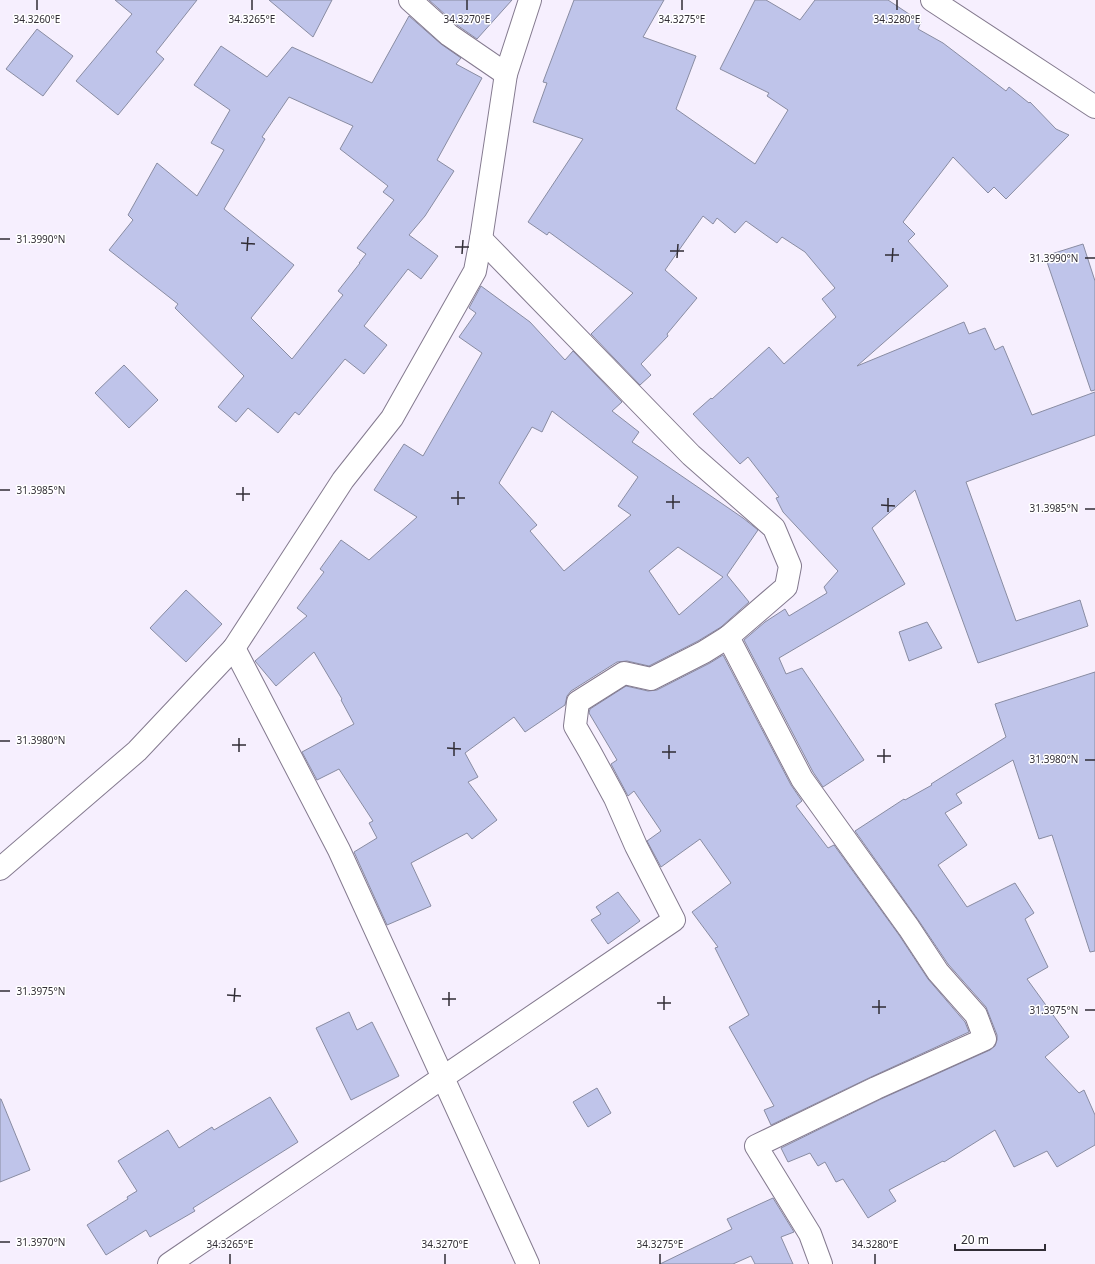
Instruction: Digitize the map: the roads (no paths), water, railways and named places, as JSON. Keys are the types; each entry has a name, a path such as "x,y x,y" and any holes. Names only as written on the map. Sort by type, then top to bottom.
{"street":[{"path":"410,0 449,34 506,74"},
{"path":"0,869 137,751 234,648 343,480 392,418 475,271 506,74 530,0"},
{"path":"932,0 1095,107"},
{"path":"169,1264 674,920 636,846 615,798 574,726 578,702 624,673 651,679 704,652 728,636 786,587 790,566 774,528 691,455 481,239"},
{"path":"728,636 802,779 910,928 938,972 976,1015 985,1039 876,1088 756,1146 810,1234 821,1264"},
{"path":"234,648 339,850 528,1264"}]}
